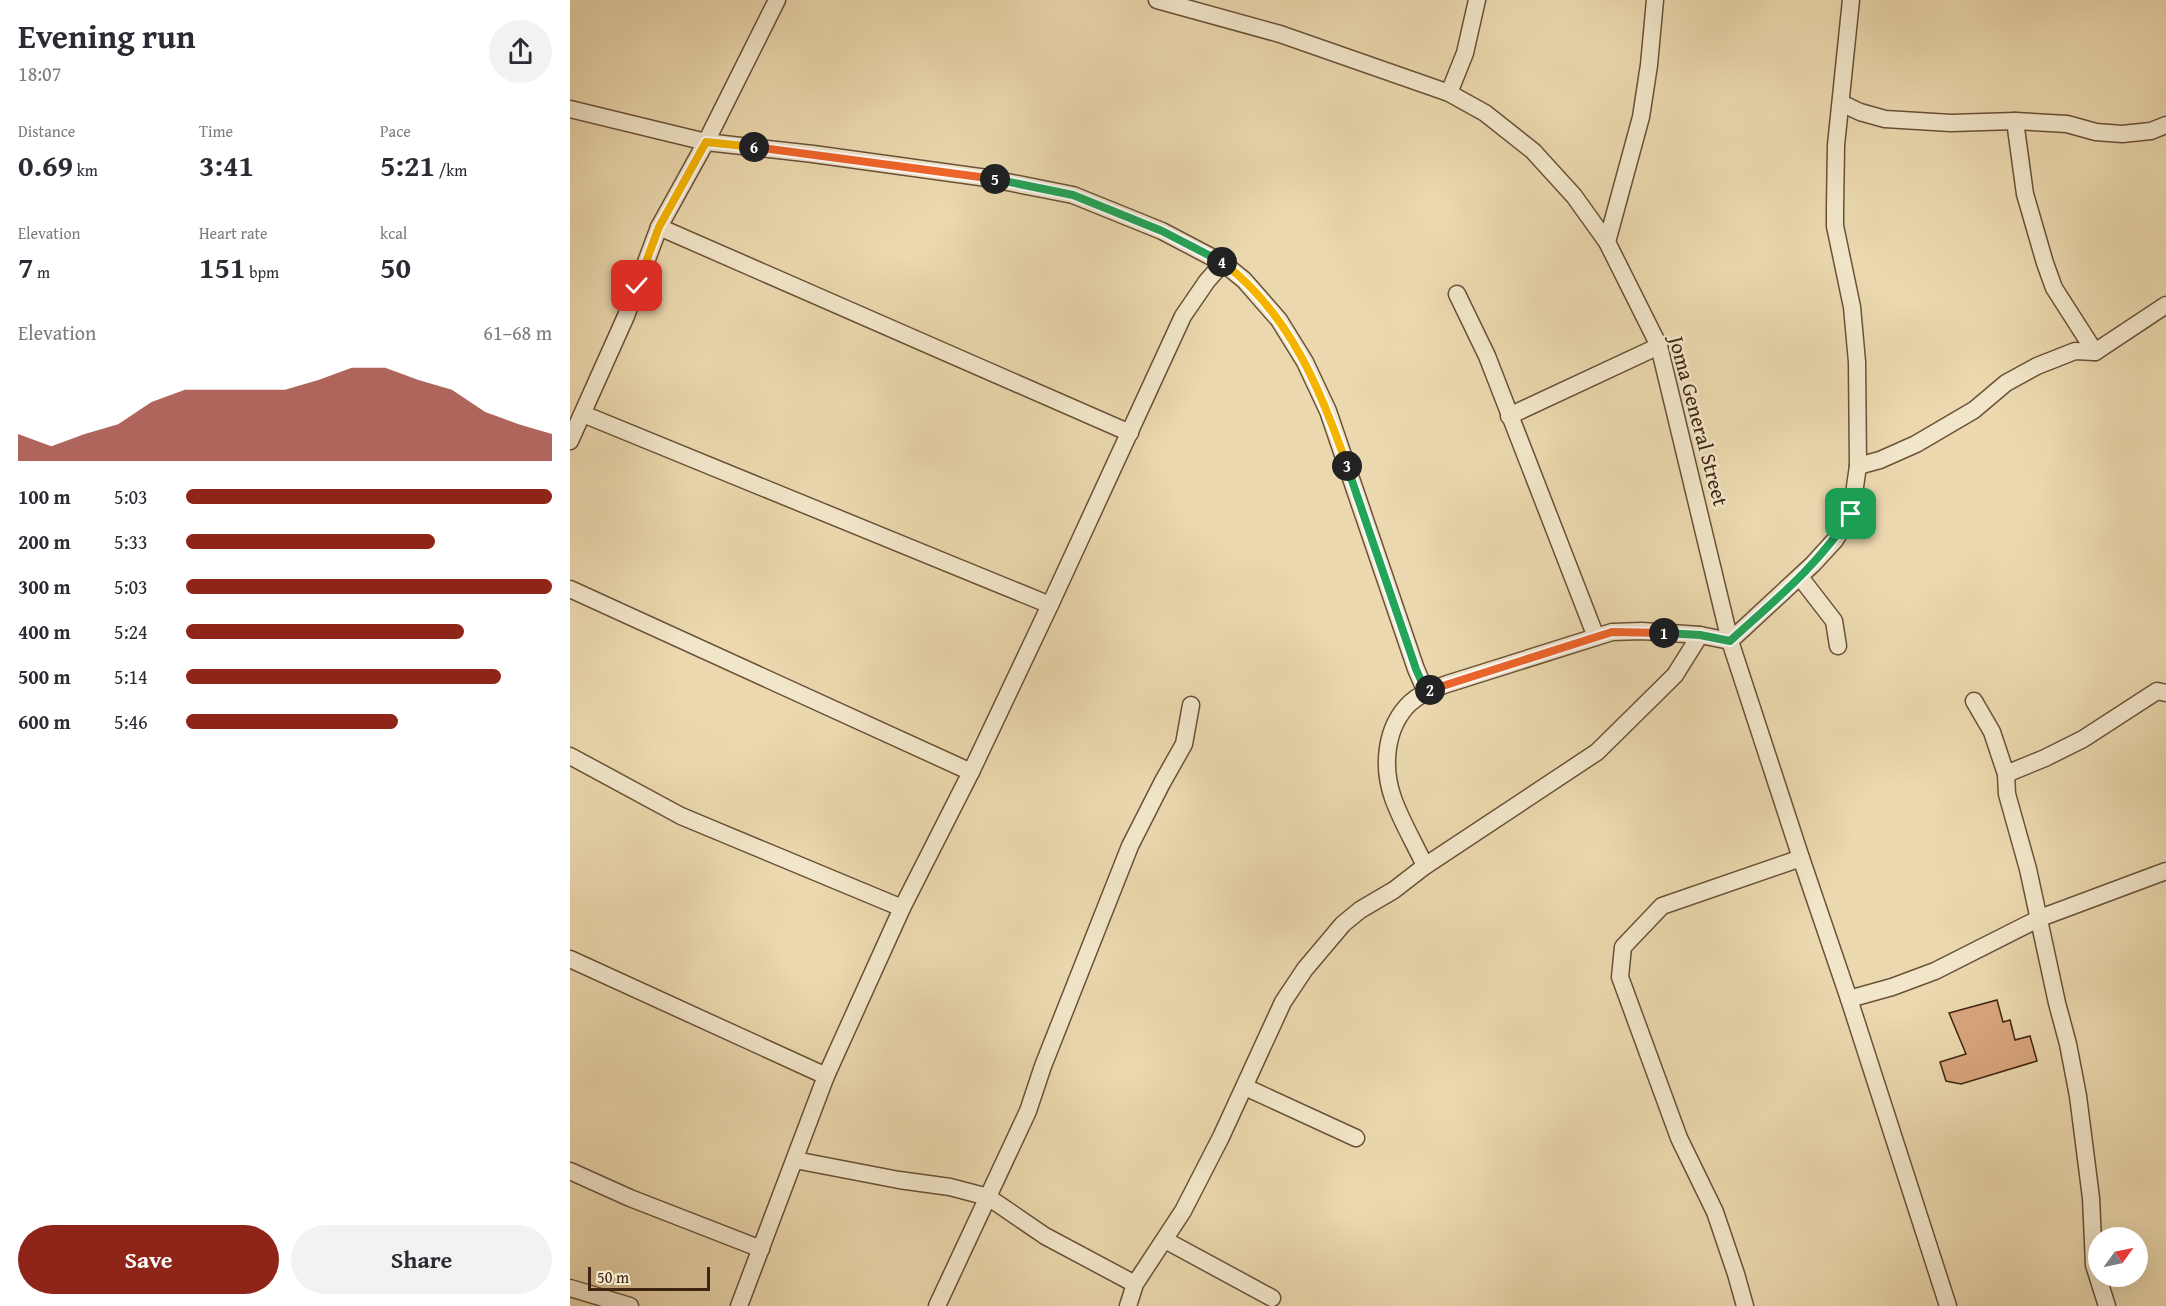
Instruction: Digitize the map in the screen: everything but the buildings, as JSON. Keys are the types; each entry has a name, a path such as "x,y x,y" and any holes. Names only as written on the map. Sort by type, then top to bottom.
{"street":[{"path":"570,441 626,316 659,227 706,142 777,0"},
{"name":"Joma General Street","path":"1157,0 1280,34 1449,93 1485,113 1533,151 1574,196 1607,242 1659,345 1730,641 1850,999 1948,1306"},
{"path":"1449,93 1465,53 1477,0"},
{"path":"1607,242 1641,117 1655,0"},
{"path":"1425,866 1393,798 1386,765 1389,739 1398,719 1410,703 1426,692 1596,637 1624,631 1700,635 1730,641 1800,577 1835,540 1851,514 1858,466 1857,362 1850,298 1835,226 1836,145 1851,0"},
{"path":"1841,103 1860,112 1885,119 1951,123 2015,121 2067,124 2096,132 2122,134 2151,131 2166,124"},
{"path":"570,109 706,142 987,178 1073,195 1162,231 1223,262 1244,279 1279,320 1305,362 1328,411 1416,669 1426,692"},
{"path":"2015,121 2025,194 2045,263 2054,288 2095,352"},
{"path":"659,227 1130,434"},
{"path":"739,1306 826,1076 902,908 971,772 1183,316 1223,262"},
{"path":"1457,294 1487,356 1596,637"},
{"path":"1858,466 1880,460 1916,444 1974,410 2006,383 2037,366 2075,351 2095,352 2166,305"},
{"path":"1509,416 1659,345"},
{"path":"584,414 1050,604"},
{"path":"1800,577 1834,621 1838,646"},
{"path":"570,589 971,772"},
{"path":"1128,1306 1135,1284 1183,1211 1245,1087 1283,1002 1305,969 1343,924 1360,910 1394,890 1425,866 1597,752 1675,675 1700,635"},
{"path":"2006,774 2083,739 2157,691 2166,693"},
{"path":"1974,701 1992,732 2006,774 2007,795 2040,918 2078,1096 2091,1198 2094,1265 2107,1306"},
{"path":"936,1306 1028,1111 1043,1066 1130,846 1184,744 1191,705"},
{"path":"570,756 681,816 902,908"},
{"path":"1745,1306 1737,1274 1715,1212 1679,1138 1620,977 1623,947 1662,906 1801,858"},
{"path":"1850,999 1935,971 2040,918 2166,871"},
{"path":"570,959 826,1076"},
{"path":"1245,1087 1356,1138"},
{"path":"795,1160 899,1180 950,1187 988,1197 1045,1236 1135,1284"},
{"path":"570,1171 630,1198 761,1249"},
{"path":"1165,1240 1272,1298"},
{"path":"570,1288 630,1306"}],"route":[{"path":"637,286 659,227 706,142 987,178 1073,195 1121,213 1187,243 1223,262 1244,279 1279,320 1305,362 1328,411 1416,669 1426,692 1612,632 1642,631 1700,635 1730,641 1813,564 1835,540 1851,514"}]}
